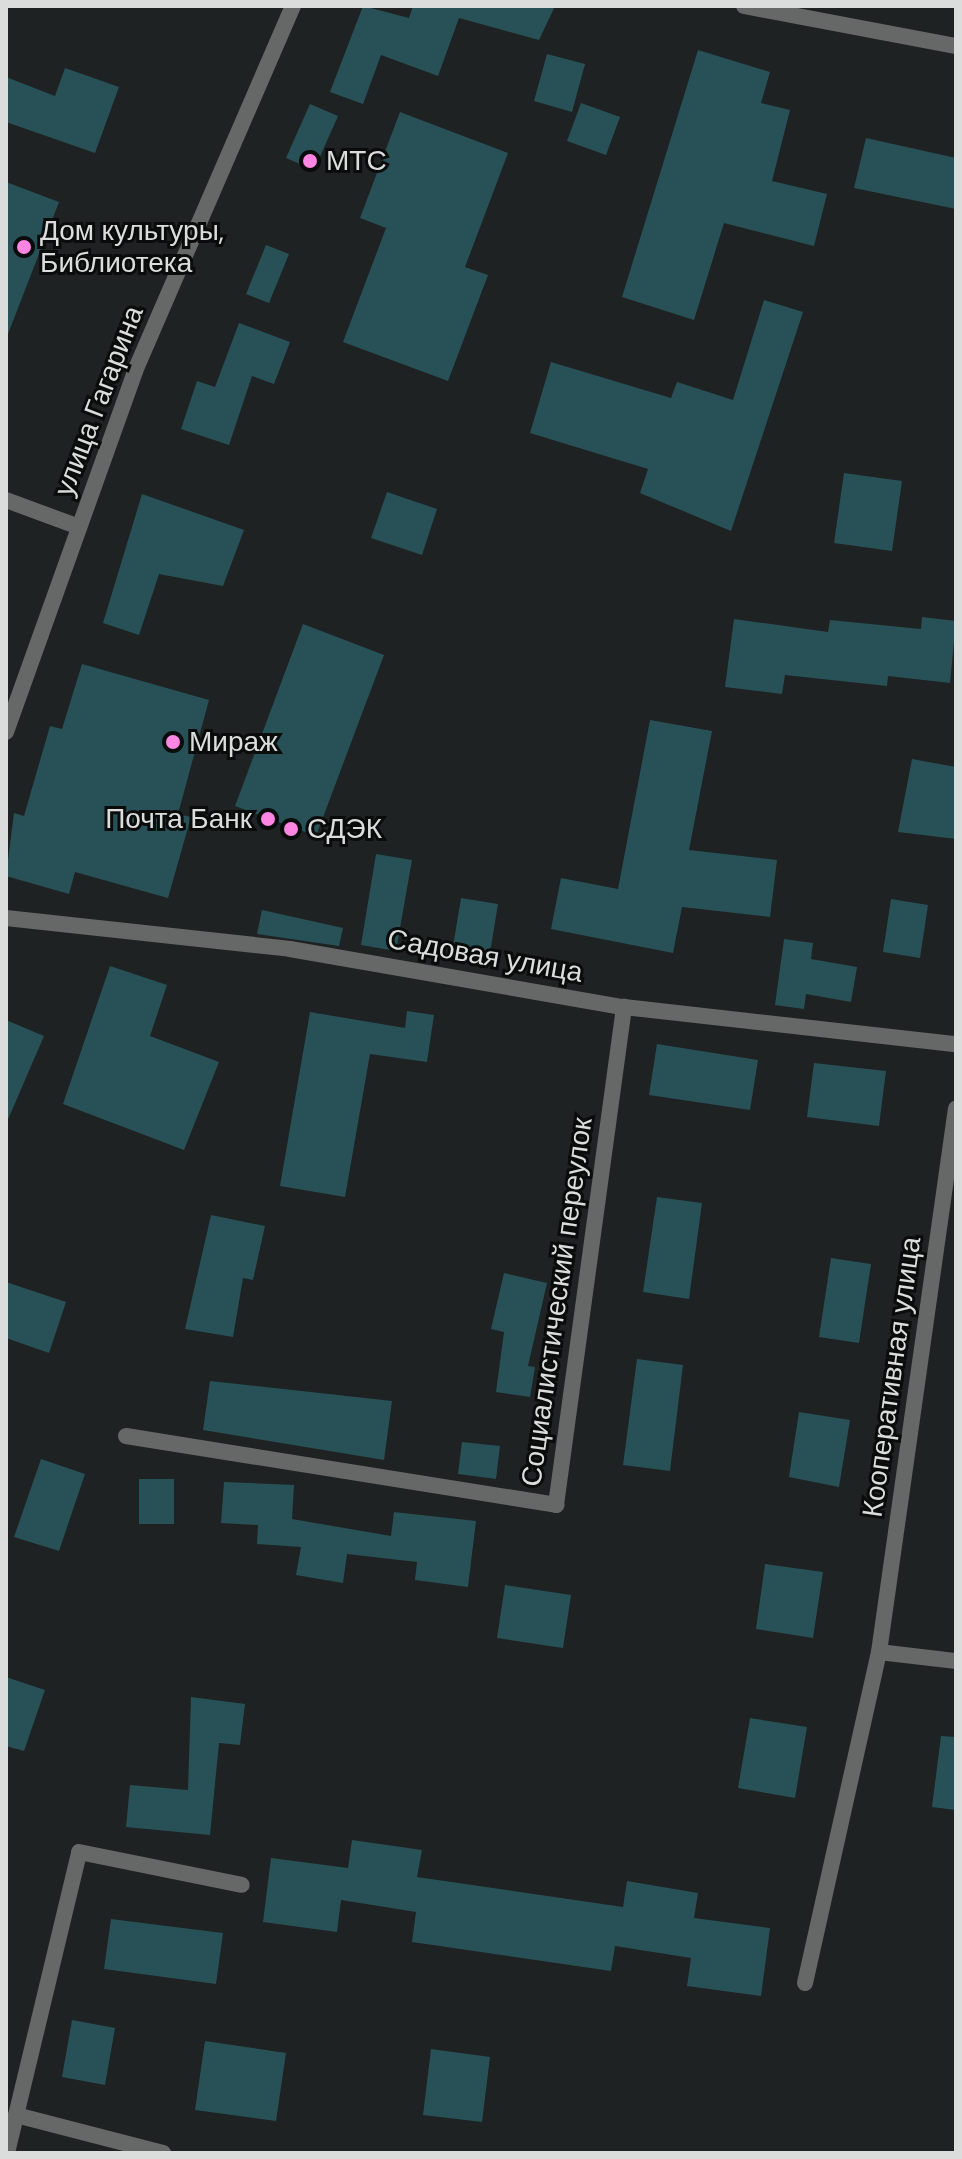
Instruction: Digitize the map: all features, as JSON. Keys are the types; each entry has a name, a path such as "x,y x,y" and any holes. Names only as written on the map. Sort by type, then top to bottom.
{"street":[{"name":"улица Гагарина","path":"6,732 135,371 293,6"},
{"path":"744,6 956,46"},
{"path":"6,500 79,527"},
{"name":"Садовая улица","path":"6,918 290,949 624,1007 956,1044"},
{"name":"Социалистический переулок","path":"126,1436 556,1505 624,1007"},
{"name":"Кооперативная улица","path":"805,1983 879,1652 956,1108"},
{"path":"879,1652 956,1661"},
{"path":"7,2153 79,1852 242,1885"},
{"path":"16,2115 163,2153"}],"building":[{"path":"363,6 409,18 413,6 555,6 539,40 459,18 438,76 381,55 363,104 330,92"},
{"path":"698,50 770,72 761,103 790,110 772,181 827,194 814,246 724,223 694,320 622,297"},
{"path":"547,54 585,64 572,112 534,101"},
{"path":"65,68 119,87 95,153 6,122 6,77 55,96"},
{"path":"581,103 620,117 606,155 567,141"},
{"path":"310,104 338,116 314,170 286,158"},
{"path":"400,112 508,153 465,267 488,275 448,381 343,342 386,228 360,218"},
{"path":"866,138 956,158 956,209 854,188"},
{"name":"Дом культуры, Библиотека","path":"6,182 59,202 8,334 6,333"},
{"path":"266,245 289,254 269,303 246,294"},
{"path":"764,300 803,312 731,531 640,493 648,469 530,433 551,362 671,398 677,382 733,400"},
{"path":"239,323 290,342 274,384 252,376 229,445 181,429 197,381 215,387"},
{"path":"844,473 902,481 892,551 834,543"},
{"path":"387,492 437,509 422,555 371,538"},
{"path":"142,494 244,530 223,586 159,574 139,635 103,623"},
{"path":"922,617 956,621 950,683 888,676 887,686 785,675 782,694 725,687 734,619 828,632 830,620 921,629"},
{"path":"303,624 384,655 316,836 235,806"},
{"path":"82,664 209,700 178,814 191,817 168,898 75,872 69,894 6,876 14,813 24,816 50,726 62,729"},
{"path":"650,720 712,731 689,850 777,860 770,917 682,907 673,953 551,929 561,878 618,889"},
{"path":"912,759 956,767 956,839 898,832"},
{"path":"376,854 412,860 396,951 361,945"},
{"path":"461,898 498,904 488,965 451,959"},
{"path":"891,899 928,905 920,958 883,952"},
{"path":"262,910 343,928 339,946 257,934"},
{"path":"784,939 813,943 811,959 857,967 851,1002 806,994 804,1009 775,1005"},
{"path":"110,966 167,985 150,1036 219,1062 184,1150 63,1104"},
{"path":"407,1011 434,1015 427,1062 370,1054 345,1197 280,1186 310,1012 405,1028"},
{"path":"6,1020 44,1036 6,1124"},
{"path":"657,1044 758,1060 750,1110 649,1095"},
{"path":"814,1063 886,1071 879,1126 807,1117"},
{"path":"657,1197 702,1203 689,1299 643,1292"},
{"path":"211,1215 265,1226 253,1280 243,1278 233,1337 185,1329"},
{"path":"831,1258 871,1264 859,1343 819,1337"},
{"path":"504,1273 547,1283 528,1366 535,1367 530,1397 496,1392 504,1332 491,1329"},
{"path":"6,1282 66,1302 49,1353 6,1338"},
{"path":"637,1359 683,1365 670,1471 623,1465"},
{"path":"210,1381 392,1401 384,1460 203,1430"},
{"path":"799,1412 850,1420 839,1487 789,1477"},
{"path":"462,1442 500,1446 496,1479 458,1474"},
{"path":"41,1459 85,1474 59,1551 14,1537"},
{"path":"139,1479 174,1479 174,1524 139,1524"},
{"path":"224,1482 294,1485 292,1519 391,1536 394,1512 476,1521 468,1587 415,1580 417,1562 347,1554 343,1583 296,1575 301,1547 257,1544 258,1525 221,1523"},
{"path":"765,1564 823,1572 813,1638 756,1629"},
{"path":"505,1585 571,1595 563,1648 497,1638"},
{"path":"6,1677 45,1690 24,1751 6,1746"},
{"path":"191,1697 245,1704 240,1745 219,1743 210,1835 126,1827 130,1785 188,1790"},
{"path":"750,1718 807,1727 795,1798 738,1788"},
{"path":"941,1736 956,1737 956,1810 932,1807"},
{"path":"352,1840 422,1850 417,1877 623,1907 627,1881 698,1893 694,1918 770,1928 761,1996 687,1986 691,1958 615,1946 611,1971 412,1942 416,1912 341,1900 337,1932 263,1922 271,1858 348,1868"},
{"path":"111,1919 223,1933 216,1984 104,1969"},
{"path":"72,2020 115,2028 105,2085 62,2077"},
{"path":"205,2041 286,2053 276,2121 195,2110"},
{"path":"431,2049 490,2057 482,2122 423,2115"}],"place":[{"name":"МТС","path":"310,161"},
{"name":"Дом культуры, Библиотека","path":"24,247"},
{"name":"Мираж","path":"173,742"},
{"name":"Почта Банк","path":"268,819"},
{"name":"СДЭК","path":"291,829"}]}
